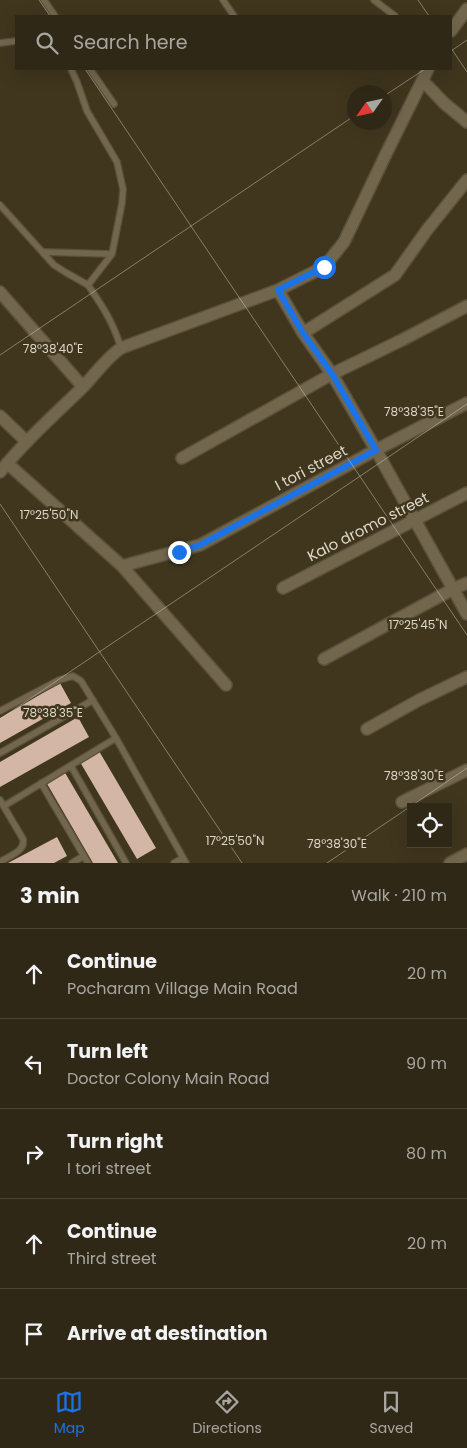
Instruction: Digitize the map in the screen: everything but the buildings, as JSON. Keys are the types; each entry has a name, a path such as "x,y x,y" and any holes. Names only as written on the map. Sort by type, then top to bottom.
{"street":[{"path":"452,30 467,9"},
{"path":"226,685 122,566 3,467 121,348 278,290 324,267 344,242 428,70"},
{"path":"423,81 467,122"},
{"path":"303,333 395,275 427,230 467,180"},
{"path":"278,290 303,333 332,374 467,614"},
{"path":"0,292 83,387"},
{"path":"182,458 332,374 467,306"},
{"name":"I tori street","path":"122,566 200,545 467,403"},
{"path":"0,416 26,442"},
{"name":"Kalo dromo street","path":"283,588 467,493"},
{"path":"324,659 467,583"},
{"path":"367,729 419,700 467,677"},
{"path":"402,802 467,770"},
{"path":"450,863 467,854"}],"lane":[{"path":"44,0 54,15"},
{"path":"223,0 233,15"},
{"path":"374,0 394,15"},
{"path":"0,43 15,41"},
{"path":"71,70 77,82 87,111 117,162 123,189 112,254 88,284"},
{"path":"91,70 114,104"},
{"path":"0,205 54,264 88,284 106,311 121,348"},
{"path":"44,252 112,254"},
{"path":"0,711 59,680 73,676 81,681 116,738 185,860 174,863"},
{"path":"0,753 93,700"},
{"path":"4,806 116,738"},
{"path":"70,766 126,863"},
{"path":"41,783 88,863"},
{"path":"0,800 24,842 21,848 0,862"},
{"path":"72,863 84,856"}],"route":[{"path":"179,552 200,545 376,450 332,374 303,333 278,290 324,267"}]}
